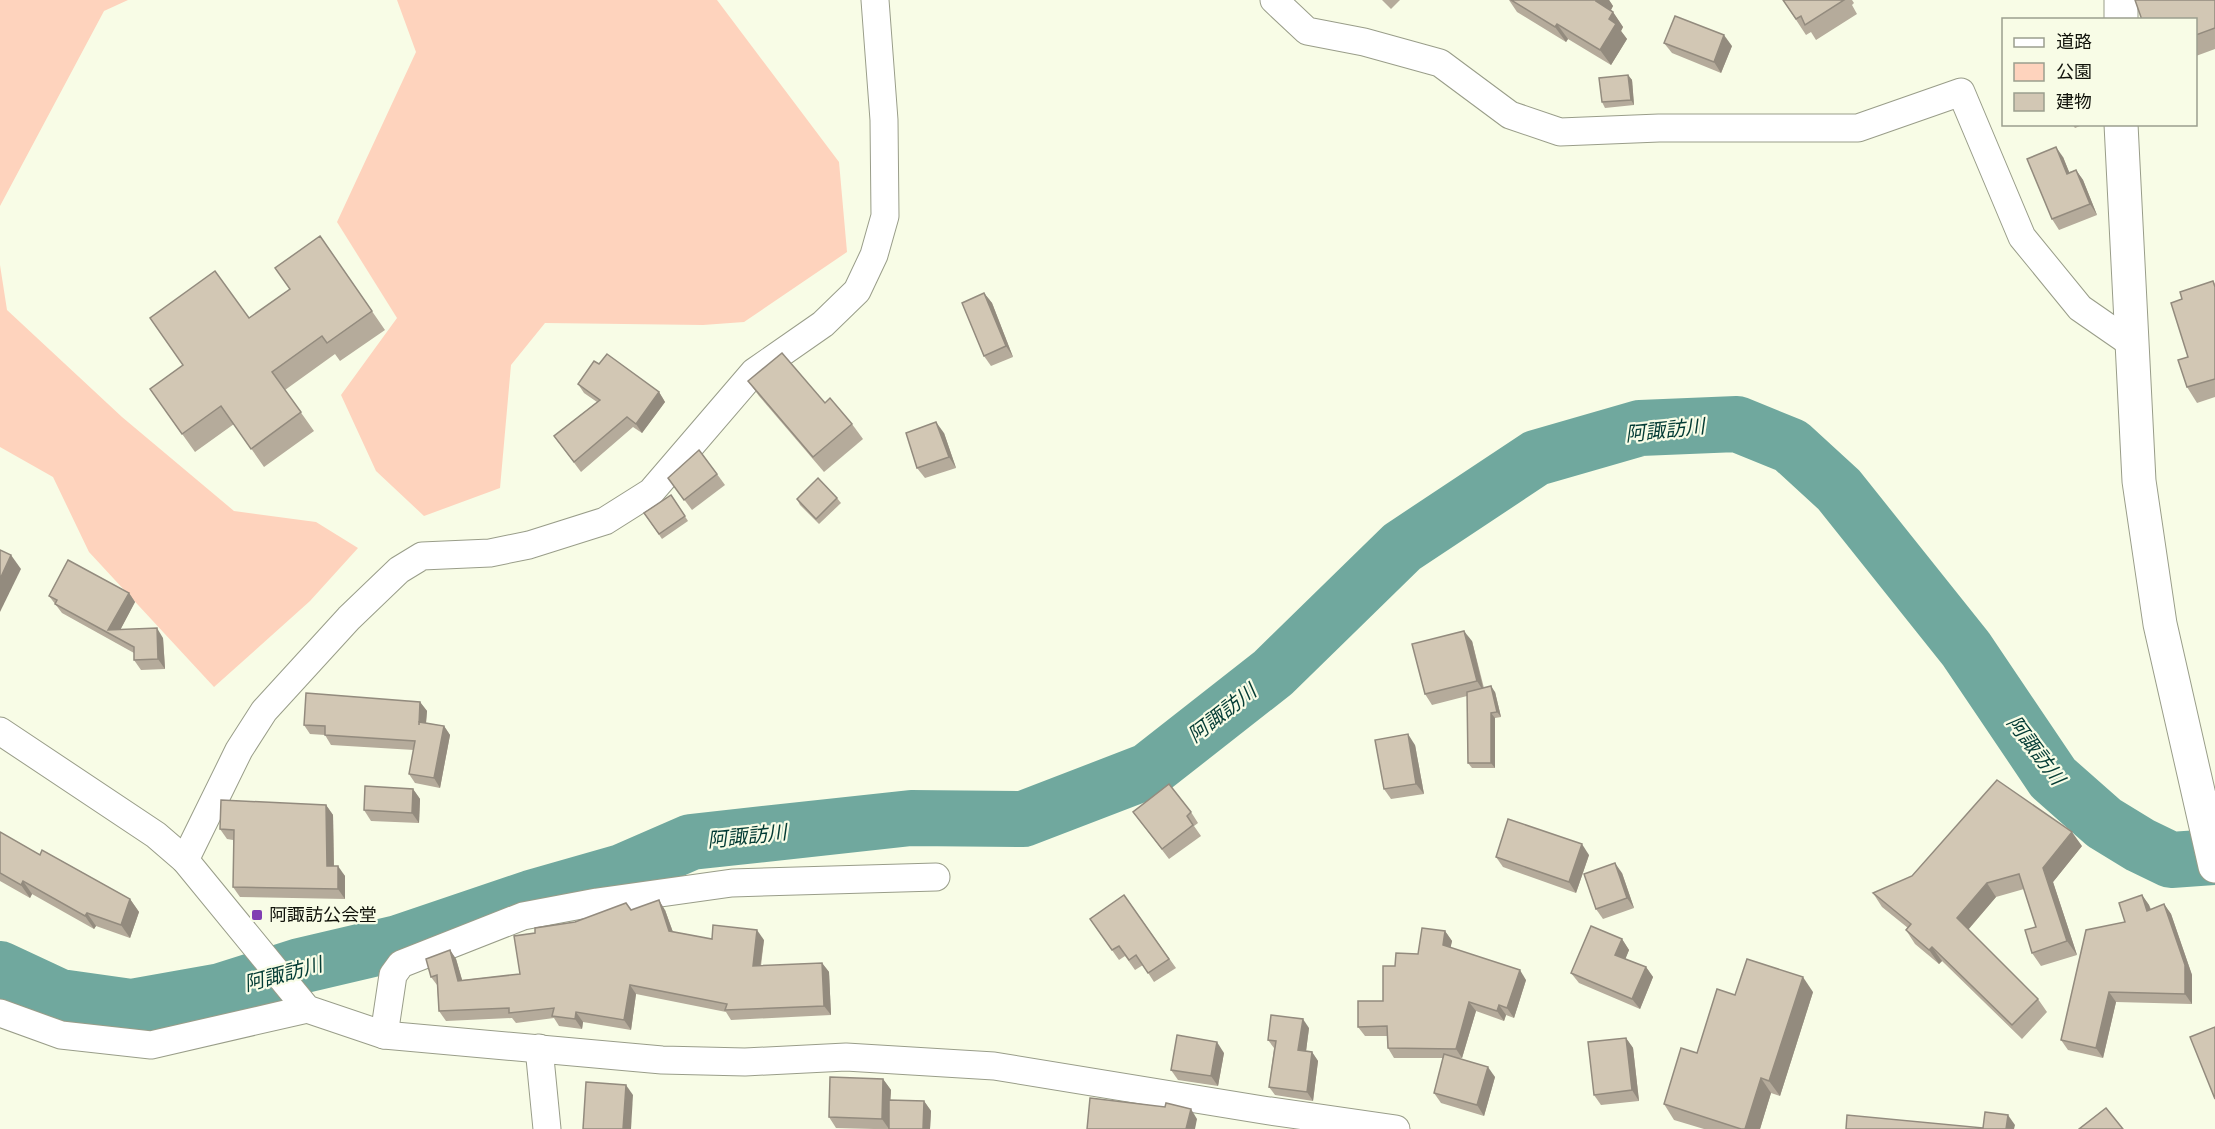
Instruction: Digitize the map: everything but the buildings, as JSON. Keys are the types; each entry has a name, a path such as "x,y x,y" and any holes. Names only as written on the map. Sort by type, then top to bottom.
{"street":[{"path":"184,860 239,750 264,711 350,618 399,570 422,556 510,549 604,521 651,492 754,372 823,324 857,291 874,255 885,216 884,120 875,0"},
{"path":"1274,0 1307,31 1364,42 1440,63 1510,115 1560,132 1659,128 1858,128 1961,92 2022,237 2080,308 2132,344"},
{"path":"2121,0 2121,18"},
{"path":"2121,126 2139,481 2160,624 2194,764 2215,867"},
{"path":"0,731 156,835 184,860 307,1009 384,1035 662,1060 745,1062 846,1057 994,1066 1396,1129"},
{"path":"384,1035 393,975 401,964 523,916 597,902 732,883 936,877"},
{"path":"0,1013 61,1035 151,1045 307,1009"},
{"path":"538,1048 548,1129"}],"green space":[{"path":"0,0 128,0 104,11 0,206"},
{"path":"397,0 717,0 839,162 847,252 744,322 703,325 545,323 511,365 500,488 424,516 376,471 341,395 397,318 337,222 416,52"},
{"path":"0,265 7,310 122,417 234,511 316,522 358,548 310,601 214,687 89,552 53,477 0,447"}],"waterway":[{"name":"阿諏訪川","path":"0,969 60,997 131,1007 221,991 300,966 398,943 531,898 622,872 691,842 911,818 1023,819 1148,771 1273,673 1402,547 1536,458 1640,428 1737,424 1791,446 1839,490 1966,649 2053,778 2104,823 2140,845 2171,860 2215,857"}],"place":[{"name":"阿諏訪公会堂","path":"257,915"}]}
